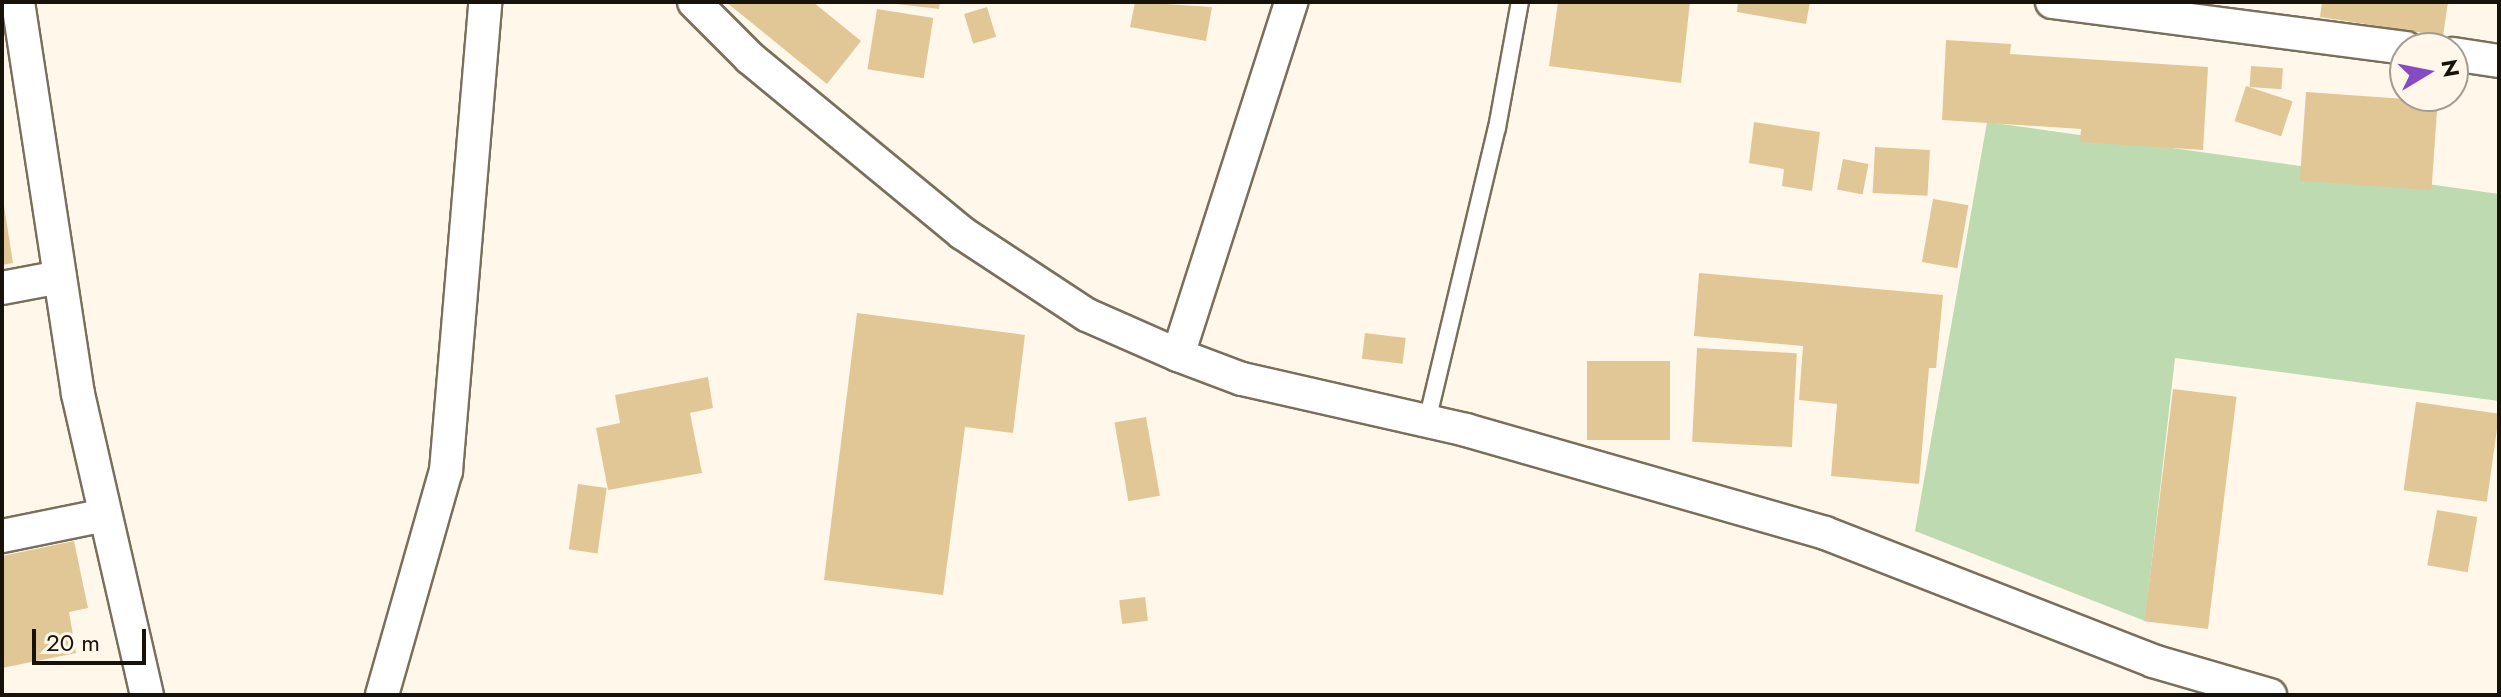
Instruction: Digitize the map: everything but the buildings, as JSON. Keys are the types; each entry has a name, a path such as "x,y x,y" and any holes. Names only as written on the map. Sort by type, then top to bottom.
{"street":[{"path":"382,695 446,471 485,2"},
{"path":"694,2 750,58 962,233 1087,315 1242,379 1427,421 1825,533 2153,661 2270,695"},
{"path":"1178,355 1291,2"},
{"path":"2052,2 2389,46"},
{"path":"14,19 78,394 147,695"},
{"path":"2469,56 2499,61"},
{"path":"2,288 60,277"},
{"path":"2,536 105,515"}],"lane":[{"path":"1427,421 1497,128 1520,2"}],"green space":[{"path":"1987,122 2499,194 2499,401 2175,358 2145,621 1915,531"}]}
